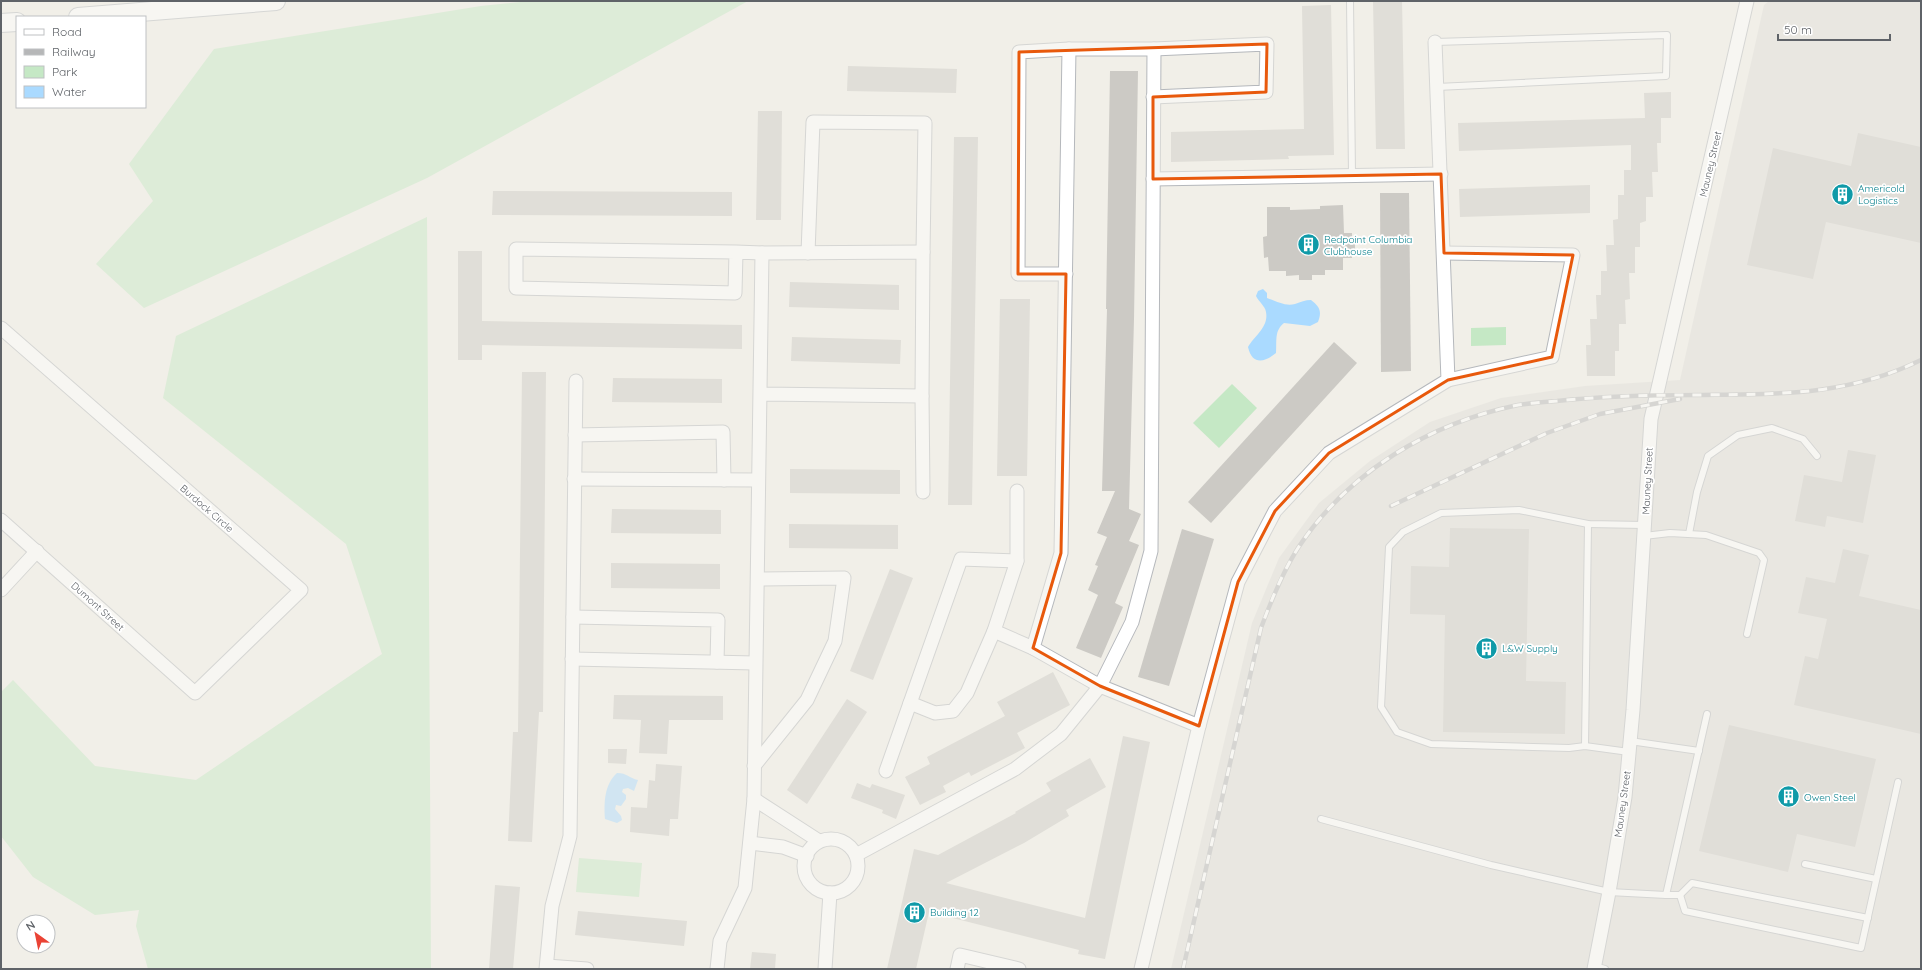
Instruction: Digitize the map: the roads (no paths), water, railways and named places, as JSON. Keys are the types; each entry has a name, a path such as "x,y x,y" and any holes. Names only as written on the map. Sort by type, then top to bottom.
{"street":[{"path":"90,16 276,1"},
{"name":"Mauney Street","path":"1598,968 1625,797 1630,747 1651,419 1748,1"},
{"path":"1,23 16,22"},
{"path":"1435,42 1448,380"},
{"path":"1066,274 1018,274 1019,52 1069,49 1154,49 1267,44 1266,92 1153,97"},
{"path":"1033,648 1061,553 1069,49"},
{"path":"856,855 1015,769 1061,734 1100,686 1132,622 1151,551 1154,49"},
{"path":"808,253 813,122 925,122 922,492"},
{"path":"1153,179 1441,174"},
{"path":"736,252 735,292 516,288 516,249 736,252 762,253 923,252"},
{"path":"718,969 720,942 745,888 754,799 762,253"},
{"path":"1141,969 1199,726 1238,582 1275,511 1328,453 1448,380 1552,357 1573,255 1444,253"},
{"name":"Burdock Circle","path":"1,328 301,590 195,693"},
{"path":"576,381 570,836 552,906 546,968 587,969"},
{"path":"760,394 922,396"},
{"path":"575,435 723,432 724,480"},
{"path":"574,478 758,480"},
{"path":"910,703 935,713 952,710 967,693 994,631 1017,561 1017,491"},
{"name":"Dumont Street","path":"1,520 195,693"},
{"path":"1,590 37,551"},
{"path":"886,771 961,559 1017,561"},
{"path":"754,766 807,700 835,641 844,578 758,579"},
{"path":"573,617 718,620 717,662"},
{"path":"994,631 1033,648 1100,686 1199,726"},
{"path":"572,659 755,663"},
{"path":"754,799 819,841"},
{"path":"836,839 844,842 856,855 858,864 857,873 853,881 847,887 830,893 821,891 807,880 804,871 804,862 812,846 819,841 836,839"},
{"path":"750,843 783,847 806,856"},
{"path":"825,969 830,893"},
{"path":"957,969 960,955 1018,969"}],"lane":[{"path":"1350,1 1352,175"},
{"path":"1435,42 1667,35 1666,76 1437,87"},
{"path":"1690,534 1697,492 1708,456 1738,436 1772,428 1803,439 1817,456"},
{"path":"1699,752 1630,747 1585,746 1569,748 1430,744 1397,732 1380,707 1390,547 1402,532 1441,513 1457,512 1519,510 1588,524 1644,531 1706,535 1759,553 1764,560 1747,634"},
{"path":"1585,746 1588,524"},
{"path":"1666,895 1708,714"},
{"path":"1680,895 1685,911 1861,948 1898,782"},
{"path":"1321,819 1491,865 1609,892 1680,895 1692,883 1868,918"},
{"path":"1805,864 1876,879"}],"water":[{"path":"1263,289 1267,293 1267,298 1285,304 1292,305 1311,300 1318,307 1320,315 1318,322 1310,326 1284,323 1277,333 1276,353 1267,359 1259,360 1252,357 1248,347 1265,322 1266,312 1256,296 1258,291"},
{"path":"617,773 638,780 634,791 628,788 623,789 622,792 626,795 626,799 621,806 616,805 615,809 621,816 622,820 617,823 605,819 605,807 607,789"}],"railway":[{"path":"1183,969 1261,628 1282,577 1298,548 1318,521 1341,496 1366,474 1423,438 1454,424 1485,413 1518,405 1610,397 1757,394 1812,391 1867,381 1894,372 1921,360"},
{"path":"1391,506 1547,433 1600,414 1680,399"}],"place":[{"name":"Americold Logistics","path":"1842,194"},
{"name":"Redpoint Columbia Clubhouse","path":"1309,245"},
{"name":"L&W Supply","path":"1486,648"},
{"name":"Owen Steel","path":"1789,797"},
{"name":"Building 12","path":"914,912"}]}
